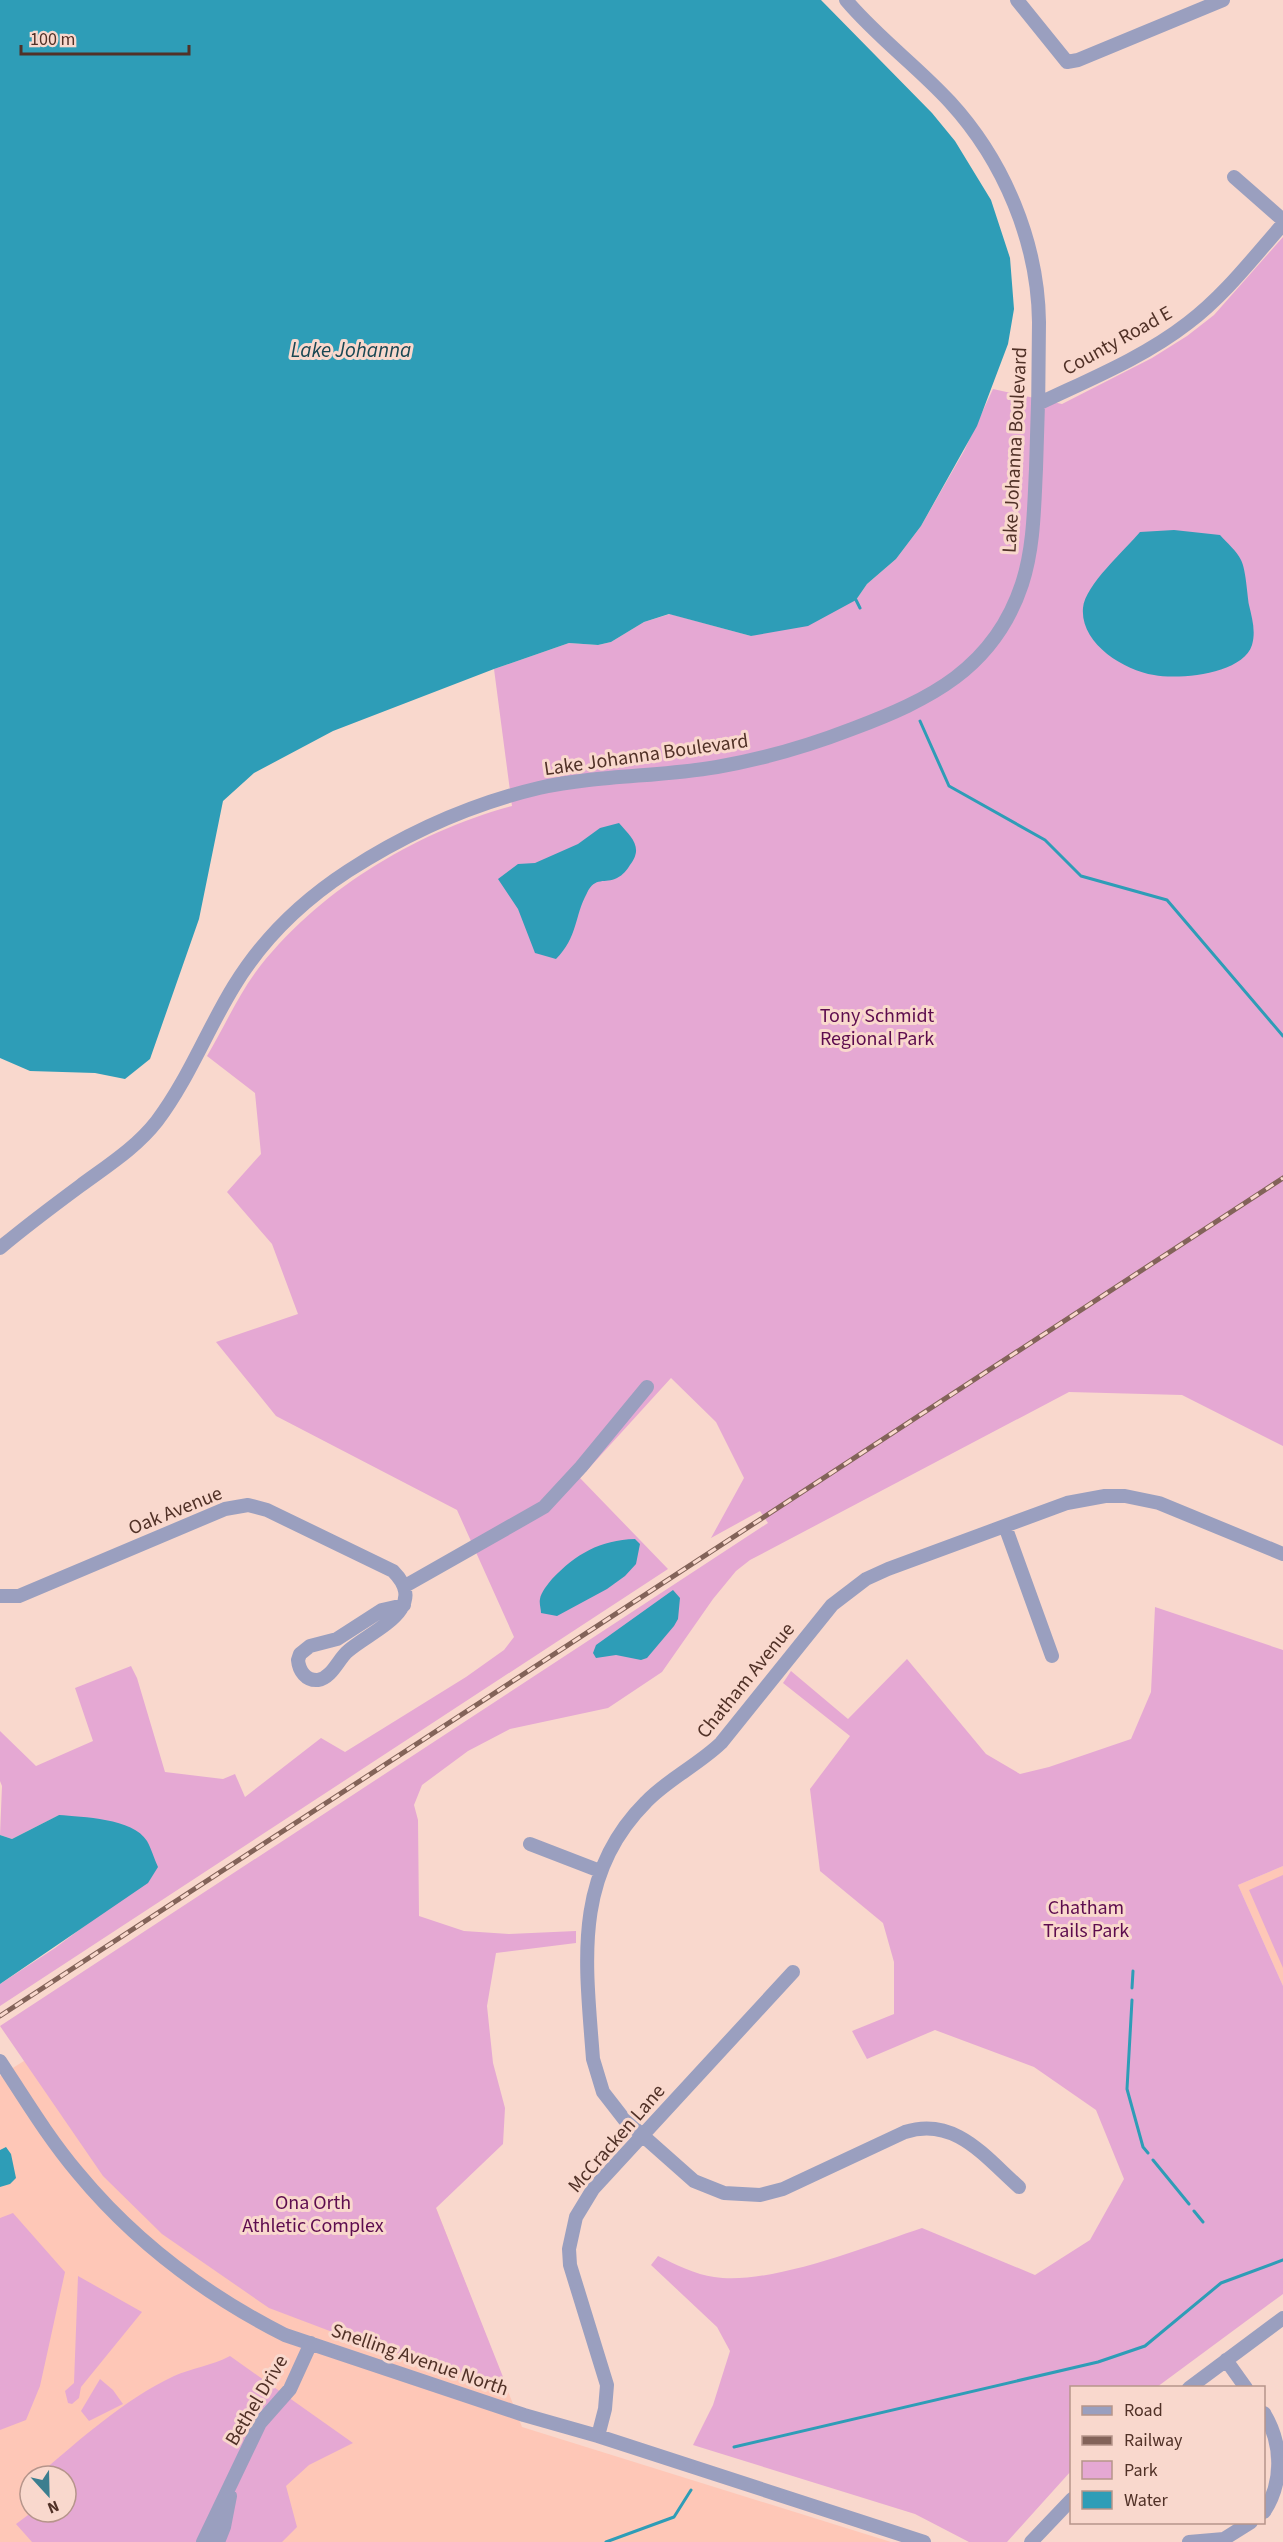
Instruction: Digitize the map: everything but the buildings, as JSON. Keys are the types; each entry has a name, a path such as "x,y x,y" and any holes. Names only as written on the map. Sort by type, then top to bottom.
{"street":[{"name":"Lake Johanna Boulevard","path":"0,1248 141,1139 170,1102 252,958 294,913 335,880 372,856 435,823 511,795 574,781 715,767 805,746 905,709 935,693 981,655 998,633 1026,573 1034,521 1039,292 1034,263 1026,236 1006,188 987,152 950,103 846,0"},
{"path":"1017,0 1067,62 1078,60 1223,0"},
{"path":"1234,177 1283,222"},
{"name":"County Road E","path":"1038,404 1135,357 1187,324 1217,297 1283,222"},
{"path":"404,1605 382,1610 337,1639 304,1650 298,1660 301,1672 312,1679 324,1677 348,1651 386,1624 404,1605 407,1594 405,1586 544,1507 573,1476 646,1387"},
{"name":"Chatham Avenue","path":"1019,2187 965,2139 944,2129 932,2127 920,2127 906,2132 783,2189 760,2195 742,2196 724,2193 694,2181 624,2119 603,2092 592,2060 587,1938 592,1895 600,1871 618,1835 648,1799 702,1761 722,1743 817,1622 847,1592 888,1569 1067,1503 1105,1496 1125,1496 1159,1503 1283,1554"},
{"name":"Oak Avenue","path":"0,1596 19,1596 225,1509 248,1505 267,1510 393,1571 405,1586"},
{"path":"1005,1526 1052,1656"},
{"path":"530,1844 600,1871"},
{"name":"McCracken Lane","path":"598,2436 605,2409 607,2385 572,2274 569,2249 572,2233 584,2202 641,2135 793,1972"},
{"name":"Snelling Avenue North","path":"0,2061 77,2172 103,2202 176,2268 217,2298 285,2335 524,2415 598,2436 924,2542"},
{"path":"1192,2386 1283,2318"},
{"name":"Bethel Drive","path":"203,2542 260,2423 290,2389 311,2343"},
{"path":"1226,2360 1245,2386"},
{"path":"1265,2416 1275,2430 1282,2456 1282,2476 1276,2495 1265,2509"},
{"name":"Bethel Drive","path":"218,2542 224,2527 234,2476"},
{"path":"1031,2542 1070,2500"},
{"path":"1189,2542 1224,2541 1250,2524"}],"shaded area":[{"path":"1283,1866 1283,1986 1238,1885"},
{"path":"204,1948 436,2208 522,2427 891,2542 0,2542 0,2076"}],"green space":[{"name":"Tony Schmidt Regional Park","path":"1283,237 1283,1446 1182,1395 1069,1392 750,1560 736,1571 713,1599 662,1672 608,1708 510,1729 468,1751 422,1785 414,1805 418,1820 419,1916 464,1931 509,1934 576,1931 576,1943 496,1953 487,2006 493,2063 505,2108 503,2144 436,2208 507,2387 343,2336 269,2308 162,2234 103,2176 0,2026 768,1523 760,1511 711,1538 744,1478 716,1422 671,1378 580,1478 668,1569 0,2006 0,1984 55,1948 99,1915 59,1815 12,1839 0,1835 2,1786 0,1781 0,1731 36,1766 93,1741 75,1688 131,1666 137,1678 165,1772 223,1779 235,1774 245,1797 321,1738 345,1752 466,1677 504,1650 514,1637 457,1510 276,1416 216,1342 298,1314 272,1244 227,1192 261,1154 255,1093 207,1056 255,973 307,916 338,891 404,849 476,817 512,806 494,669 569,643 598,645 611,642 644,622 670,614 751,636 856,600 867,584 896,559 921,526 964,451 993,389 1062,404 1152,358 1187,336 1214,315"},
{"name":"Chatham Trails Park","path":"1155,1607 1283,1650 1283,1866 1238,1885 1283,1986 1283,2294 1158,2386 1070,2386 1070,2472 1007,2542 969,2542 915,2514 693,2445 713,2405 730,2351 717,2327 651,2265 658,2256 707,2276 737,2278 762,2276 818,2263 922,2228 1035,2275 1090,2240 1124,2179 1096,2110 1034,2067 935,2030 867,2059 852,2031 894,2014 894,1962 883,1923 820,1871 810,1789 850,1736 783,1683 791,1671 848,1719 907,1659 986,1754 1020,1774 1049,1767 1131,1739 1151,1692"},
{"path":"1283,1875 1283,1968 1249,1890"},
{"path":"13,2213 65,2272 40,2386 26,2420 0,2430 0,2218"},
{"path":"78,2276 142,2312 81,2387 79,2398 72,2404 68,2403 65,2391 74,2383"},
{"path":"230,2356 353,2443 309,2465 286,2486 297,2527 282,2542 32,2542 16,2524 78,2524 78,2464 51,2464 103,2421 137,2397 174,2376"},
{"path":"100,2379 113,2390 123,2404 89,2421 81,2411"}],"water":[{"name":"Lake Johanna","path":"0,0 821,0 932,113 955,141 991,200 1010,258 1014,309 1008,344 977,426 921,526 896,559 867,584 856,600 808,626 751,636 669,614 644,622 611,642 598,645 569,643 494,669 333,731 254,773 223,801 199,919 150,1059 125,1079 95,1073 30,1071 0,1058"},
{"path":"1174,530 1220,535 1237,553 1243,564 1254,635 1252,645 1246,655 1224,669 1179,676 1142,672 1117,661 1106,653 1088,633 1084,621 1085,599 1107,568 1140,532"},
{"path":"619,823 636,847 634,859 629,867 613,880 593,884 583,902 572,935 556,959 535,953 518,909 498,879 518,864 535,863 578,844 600,828"},
{"path":"635,1539 640,1544 636,1564 625,1576 607,1589 557,1616 541,1613 540,1601 543,1591 570,1562 589,1550 611,1542"},
{"path":"673,1590 680,1598 678,1619 647,1658 641,1660 616,1655 596,1658 593,1653 596,1645"},
{"path":"59,1815 106,1820 131,1828 147,1841 158,1867 148,1883 0,1984 0,1835 12,1839"},
{"path":"6,2147 11,2154 16,2178 10,2184 0,2187 0,2150"}],"waterway":[{"path":"856,600 860,608"},
{"path":"920,721 949,786 1045,840 1081,876 1167,900 1283,1036"},
{"path":"1132,1988 1133,1971"},
{"path":"1132,2000 1127,2089 1143,2147 1148,2153"},
{"path":"1153,2160 1189,2204"},
{"path":"1194,2211 1203,2222"},
{"path":"734,2447 1098,2362 1145,2346 1221,2283 1283,2260"},
{"path":"606,2542 674,2517 691,2490"}],"railway":[{"path":"0,2016 1283,1178"}],"park label":[{"name":"Ona Orth Athletic Complex","path":"313,2214"}]}
